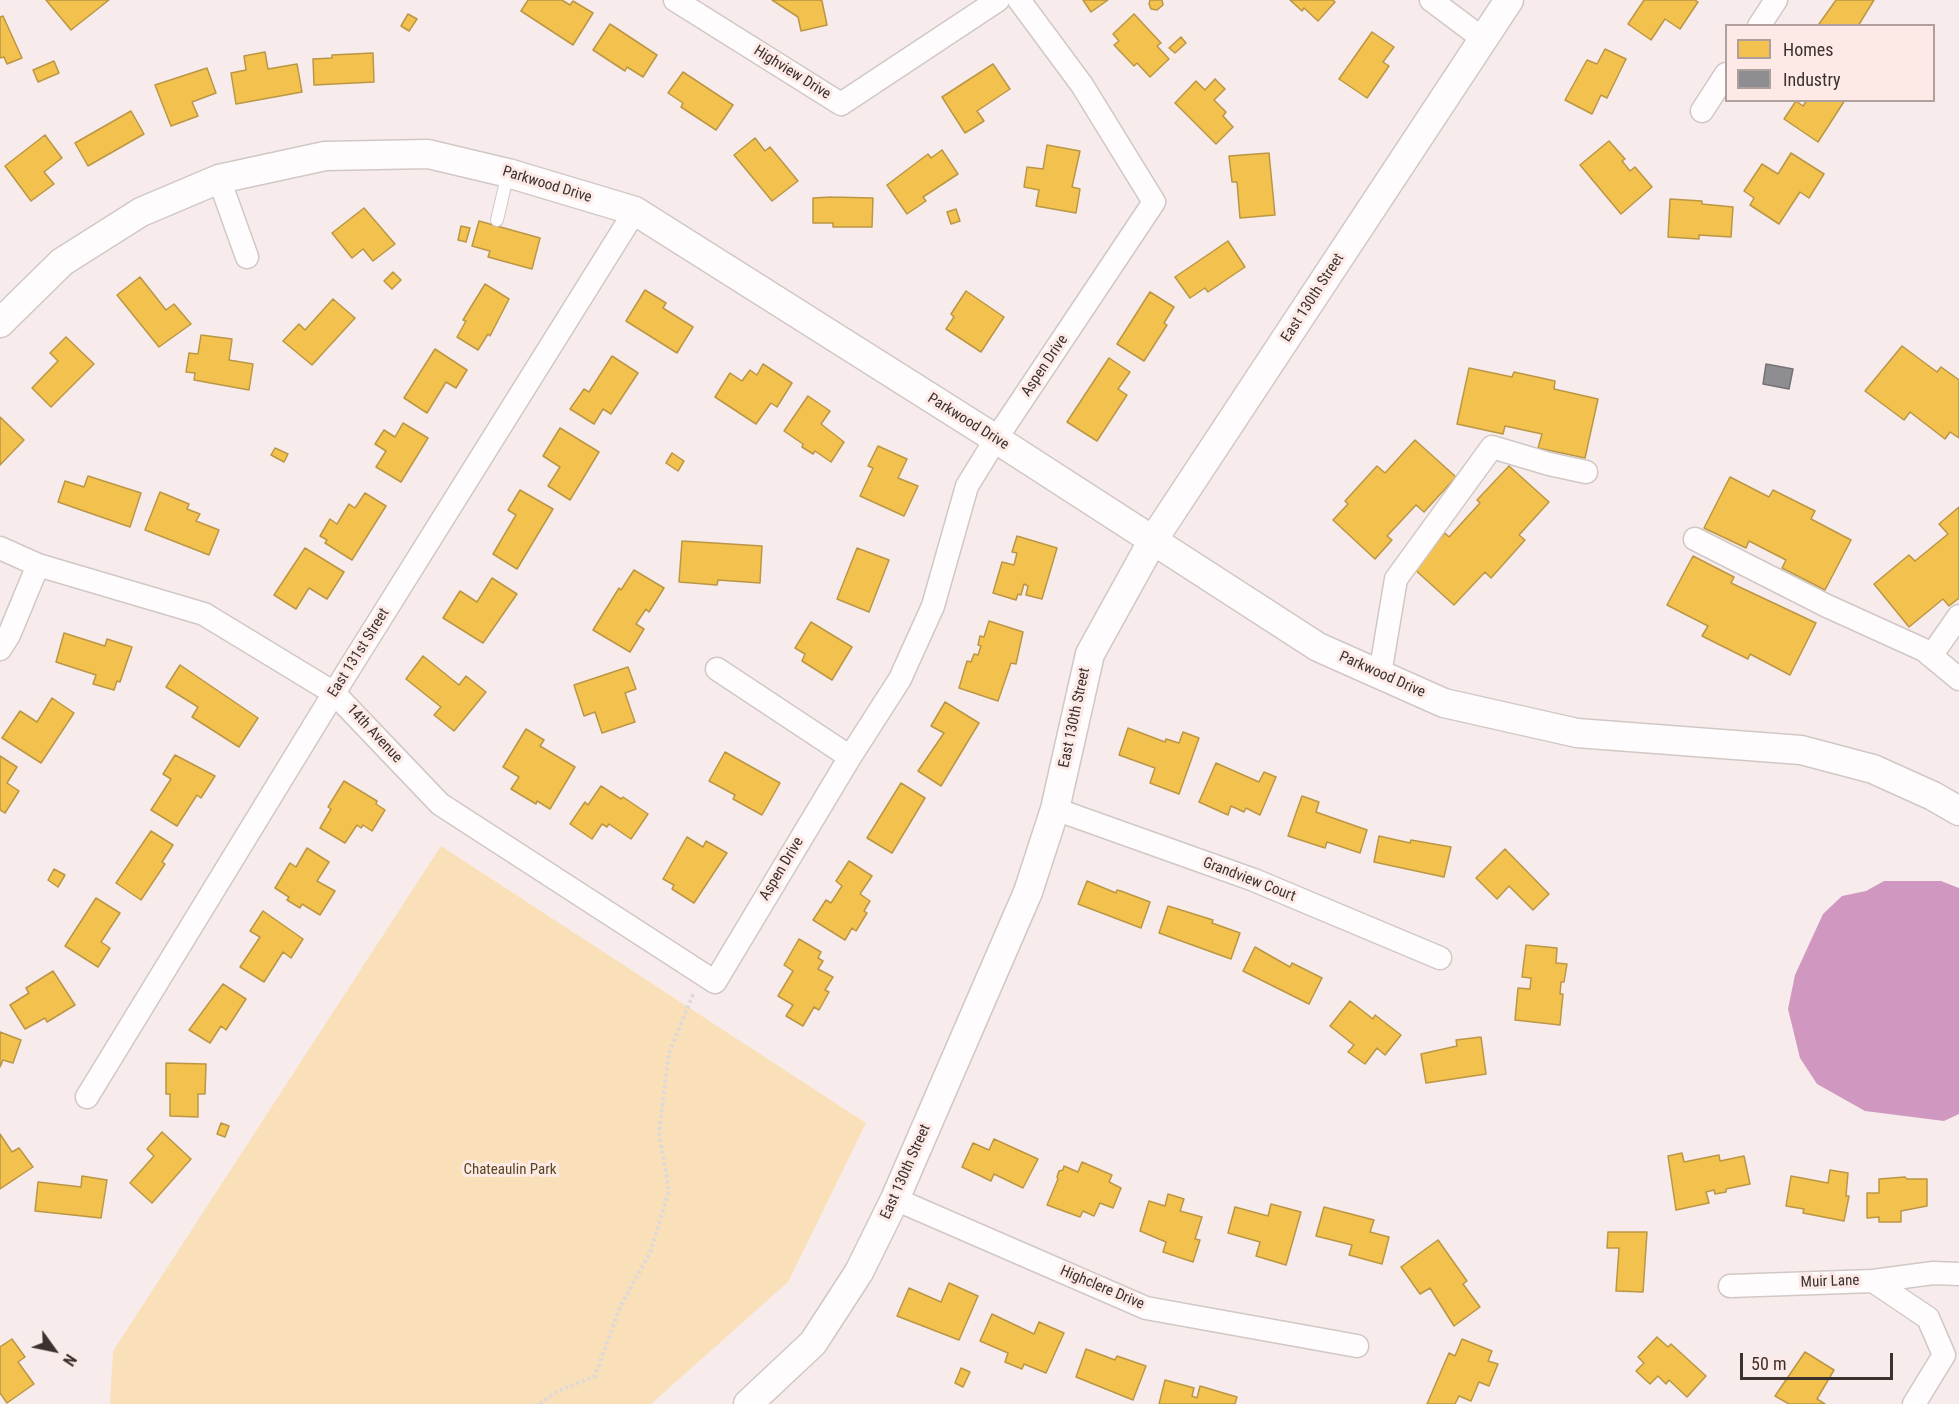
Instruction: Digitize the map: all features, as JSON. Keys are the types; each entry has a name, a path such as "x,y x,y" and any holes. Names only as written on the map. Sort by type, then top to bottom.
{"street":[{"name":"Highview Drive","path":"675,0 841,104 998,0"},
{"name":"Aspen Drive","path":"708,977 900,678 933,606 968,486 996,439 1154,202 1082,85 1019,0"},
{"path":"1431,0 1483,39"},
{"name":"East 130th Street","path":"748,1404 813,1343 859,1272 894,1200 1028,892 1055,809 1088,660 1153,540 1509,0"},
{"path":"1760,24 1776,0"},
{"path":"1702,111 1725,76"},
{"name":"Parkwood Drive","path":"0,323 62,262 141,212 219,179 325,156 428,154 508,172 635,212 996,439 1318,647 1444,703 1577,733 1801,750 1873,769 1934,796 1959,811"},
{"path":"219,179 248,256"},
{"name":"East 131st Street","path":"87,1097 334,693 635,212"},
{"path":"1380,674 1396,579 1492,447 1586,472"},
{"path":"1695,539 1827,606 1924,650 1959,679"},
{"name":"14th Avenue","path":"0,548 38,565 204,614 334,693 440,804 708,977"},
{"path":"0,649 9,635 38,565"},
{"path":"1931,656 1959,616"},
{"path":"717,669 850,757"},
{"name":"Grandview Court","path":"1055,809 1254,880 1440,958"},
{"name":"Highclere Drive","path":"894,1200 1146,1308 1357,1346"},
{"path":"1874,1281 1933,1272 1959,1274"},
{"name":"Muir Lane","path":"1730,1286 1874,1281 1928,1318 1952,1350 1914,1404"}],"lane":[{"path":"497,220 508,172"}],"path":[{"path":"540,1404 556,1392 596,1376 620,1307 650,1253 669,1191 659,1132 669,1053 708,977"}],"green space":[{"name":"Chateaulin Park","path":"441,846 866,1123 788,1282 651,1404 110,1404 113,1351"}],"shaded area":[{"path":"1884,881 1941,881 1959,888 1959,1114 1944,1121 1865,1111 1817,1084 1800,1058 1788,1009 1795,975 1823,914 1842,896 1866,891"}],"building: Homes":[{"path":"46,0 109,0 71,30"},
{"path":"528,0 562,0 570,5 573,1 593,13 573,45 521,11"},
{"path":"772,0 820,0 827,25 801,31 798,17"},
{"path":"1083,0 1108,0 1091,12"},
{"path":"1150,0 1162,0 1163,5 1157,10 1151,9"},
{"path":"1290,0 1333,0 1335,2 1318,21 1304,8 1302,11"},
{"path":"1644,0 1695,0 1698,2 1680,29 1665,19 1651,40 1628,24"},
{"path":"1836,0 1874,0 1859,24 1819,24"},
{"path":"408,14 417,19 409,31 401,26"},
{"path":"1134,14 1161,43 1157,46 1169,59 1150,77 1137,63 1134,66 1114,45 1119,41 1113,34"},
{"path":"3,16 22,58 7,64 4,57 0,58 0,17"},
{"path":"610,24 657,55 643,77 627,67 625,71 593,50"},
{"path":"1372,32 1394,47 1383,62 1389,66 1367,98 1339,79"},
{"path":"1181,37 1186,43 1175,53 1169,48"},
{"path":"1605,49 1626,59 1607,98 1601,95 1592,114 1565,100 1587,60 1597,64"},
{"path":"265,52 268,69 297,64 302,92 236,104 231,73 246,70 244,56"},
{"path":"373,53 374,82 314,85 313,59 332,58 332,55"},
{"path":"54,61 59,73 38,82 33,70"},
{"path":"993,64 1010,89 977,111 984,121 965,133 942,97"},
{"path":"207,68 216,93 192,102 198,116 171,126 155,85"},
{"path":"683,72 733,105 716,130 681,107 683,103 668,93"},
{"path":"1215,79 1225,89 1214,100 1226,112 1223,116 1233,127 1216,144 1175,103 1196,81 1205,90"},
{"path":"1795,102 1803,106 1806,102 1844,102 1818,142 1784,119"},
{"path":"131,111 144,134 88,166 75,143"},
{"path":"45,135 62,158 44,172 54,184 31,201 5,166"},
{"path":"755,138 765,151 770,147 798,181 772,201 734,155"},
{"path":"1609,141 1625,159 1622,161 1630,171 1635,167 1652,187 1621,214 1580,165"},
{"path":"1047,145 1080,151 1072,187 1080,189 1076,213 1036,206 1039,190 1024,187 1027,167 1043,169"},
{"path":"942,150 958,174 923,197 926,201 907,214 887,185 928,154 931,158"},
{"path":"1269,153 1275,215 1240,218 1237,182 1232,182 1229,156"},
{"path":"1791,153 1824,174 1809,198 1800,192 1779,224 1750,205 1754,198 1744,191 1762,164 1778,174"},
{"path":"813,198 873,198 872,227 833,227 833,223 813,223"},
{"path":"1670,199 1702,201 1702,204 1733,207 1731,237 1699,235 1699,239 1668,237"},
{"path":"364,208 395,244 373,261 363,249 352,258 332,233"},
{"path":"956,209 960,221 951,224 947,212"},
{"path":"479,221 540,238 532,269 488,257 490,251 472,246"},
{"path":"461,226 470,228 466,242 458,240"},
{"path":"1228,241 1245,267 1208,292 1205,288 1190,298 1175,277"},
{"path":"393,272 401,280 392,289 384,281"},
{"path":"140,277 166,310 174,304 191,324 159,347 117,295"},
{"path":"485,284 509,299 490,336 488,334 478,350 457,337 466,321 463,320"},
{"path":"645,290 666,303 663,308 693,327 677,353 626,321"},
{"path":"966,291 1004,317 981,352 946,329 954,317 951,314"},
{"path":"1150,292 1174,307 1164,323 1167,325 1144,361 1117,344"},
{"path":"333,299 355,318 312,365 283,341 299,324 305,330"},
{"path":"201,335 232,339 229,360 253,364 249,390 194,380 195,373 186,372 189,353 198,354"},
{"path":"66,337 94,364 51,407 32,388 58,361 50,353"},
{"path":"1902,346 1937,372 1941,367 1959,380 1959,438 1950,432 1945,439 1910,412 1904,420 1865,391"},
{"path":"435,349 467,370 456,388 446,382 427,413 404,398"},
{"path":"612,356 638,373 611,414 603,409 594,424 570,409 584,389 589,392"},
{"path":"1109,358 1130,372 1118,389 1127,395 1097,441 1067,422"},
{"path":"763,364 792,383 777,407 771,403 756,424 715,397 730,373 742,381 750,370 757,375"},
{"path":"1469,368 1512,377 1514,372 1555,381 1554,389 1598,399 1585,458 1538,448 1542,434 1505,426 1503,434 1457,424"},
{"path":"808,396 830,411 821,424 844,442 831,462 815,451 813,454 802,447 803,444 784,431"},
{"path":"0,417 24,440 0,465"},
{"path":"403,423 428,438 401,482 376,467 386,451 375,444 384,430 395,437"},
{"path":"560,428 599,452 570,500 548,486 560,467 543,456"},
{"path":"1415,440 1456,477 1424,512 1416,505 1387,536 1392,540 1375,559 1333,520 1348,504 1345,501 1377,466 1385,473"},
{"path":"878,446 907,459 898,478 918,486 904,516 860,496 873,468 868,466"},
{"path":"275,448 288,454 284,462 271,455"},
{"path":"672,453 684,461 678,471 666,463"},
{"path":"1509,466 1549,502 1519,535 1525,540 1491,578 1485,572 1454,605 1413,568 1445,533 1449,537 1480,503 1477,500"},
{"path":"88,476 141,493 130,527 58,502 65,481 84,487"},
{"path":"1730,477 1769,497 1773,490 1815,511 1811,519 1851,540 1825,590 1782,568 1786,560 1749,541 1746,548 1704,528"},
{"path":"520,490 553,509 517,569 493,554 516,515 508,510"},
{"path":"160,492 189,504 187,509 200,514 196,521 219,530 209,555 145,530"},
{"path":"365,493 386,506 352,560 325,543 327,540 320,536 330,519 337,524 349,504 355,508"},
{"path":"1959,507 1959,598 1949,606 1943,599 1909,627 1874,584 1909,555 1915,561 1948,534 1939,524"},
{"path":"1017,536 1057,548 1042,599 1026,595 1028,586 1024,584 1021,595 1018,594 1016,600 993,593 1002,562 1014,565 1017,553 1012,552"},
{"path":"682,541 762,546 760,583 718,580 717,585 679,582"},
{"path":"305,548 344,572 327,599 309,588 296,609 274,595"},
{"path":"857,548 889,560 869,612 837,599"},
{"path":"1693,556 1734,577 1731,583 1816,623 1790,675 1750,654 1748,659 1702,636 1708,626 1667,605"},
{"path":"634,570 664,588 649,612 646,609 636,624 644,629 630,652 593,630 619,588 621,590"},
{"path":"492,578 517,594 483,643 443,618 460,591 477,602"},
{"path":"989,621 1023,632 1016,664 1011,663 998,701 959,688 967,661 971,662 974,654 978,655 981,646 978,645 980,636 984,637"},
{"path":"811,622 852,647 832,680 802,661 805,654 795,648"},
{"path":"64,633 105,646 107,639 132,647 120,682 117,681 114,690 93,684 96,675 56,662"},
{"path":"423,656 459,685 466,676 486,692 454,731 434,715 441,707 406,679"},
{"path":"180,665 258,718 239,747 192,717 198,707 166,687"},
{"path":"628,667 636,689 625,693 635,722 602,733 595,712 584,716 574,685"},
{"path":"52,698 74,713 41,763 2,738 20,711 37,722"},
{"path":"945,702 979,723 941,786 918,771 944,733 931,726"},
{"path":"1128,728 1165,742 1166,739 1179,743 1183,732 1199,738 1179,794 1150,783 1155,768 1119,755"},
{"path":"526,729 544,740 540,746 575,767 550,809 537,801 536,804 511,789 519,777 503,767"},
{"path":"725,752 780,783 762,815 733,799 735,795 709,781"},
{"path":"175,755 215,776 201,798 197,795 177,826 151,810 171,779 163,774"},
{"path":"0,756 17,767 7,783 19,791 5,813 0,810"},
{"path":"1216,763 1259,782 1264,772 1276,777 1260,815 1246,808 1244,812 1231,806 1228,815 1199,802"},
{"path":"344,781 377,801 376,804 385,810 372,831 363,825 361,828 357,825 345,843 320,828 331,809 328,807"},
{"path":"901,783 925,798 892,853 867,838"},
{"path":"601,786 621,799 623,797 648,814 631,839 609,824 607,827 602,824 592,839 570,824 585,802 588,805"},
{"path":"1302,796 1319,802 1316,812 1367,830 1360,853 1327,842 1325,848 1288,836"},
{"path":"151,831 173,845 162,862 165,864 141,900 116,883"},
{"path":"1379,836 1410,843 1411,840 1451,847 1444,877 1374,862"},
{"path":"687,837 703,847 706,841 727,853 694,903 672,889 674,885 663,879"},
{"path":"307,848 329,862 317,881 335,891 320,915 302,904 300,908 287,900 289,897 275,888 290,863 296,867"},
{"path":"1505,849 1549,894 1533,910 1509,886 1497,899 1476,878"},
{"path":"849,861 872,876 860,894 870,901 864,911 867,913 856,931 852,928 845,940 813,920 826,900 831,903 842,886 836,881"},
{"path":"54,869 65,875 58,887 48,880"},
{"path":"1087,881 1116,893 1117,890 1121,891 1150,902 1141,928 1078,904"},
{"path":"96,898 120,913 101,942 110,948 98,967 65,946"},
{"path":"1168,906 1213,920 1212,923 1240,933 1231,959 1159,933"},
{"path":"263,911 303,939 291,958 283,952 264,982 240,967 260,937 250,931"},
{"path":"799,939 821,952 818,958 823,961 818,969 833,977 825,990 829,992 819,1010 814,1007 803,1026 786,1016 793,1005 778,996 793,971 784,965"},
{"path":"1526,945 1557,948 1556,963 1567,964 1564,982 1561,982 1560,994 1563,994 1560,1025 1515,1020 1518,988 1530,989 1531,978 1522,977"},
{"path":"1255,947 1290,967 1292,963 1322,978 1309,1004 1243,971"},
{"path":"53,971 75,1005 47,1022 45,1018 25,1029 10,1005 29,993 26,988"},
{"path":"223,984 246,999 226,1030 221,1026 210,1043 189,1030"},
{"path":"1350,1001 1373,1019 1375,1015 1401,1035 1385,1055 1377,1048 1365,1064 1348,1052 1354,1045 1330,1026"},
{"path":"0,1032 21,1040 13,1063 3,1060 0,1067"},
{"path":"1481,1037 1486,1074 1426,1083 1421,1054 1457,1046 1456,1040"},
{"path":"166,1063 206,1064 205,1094 198,1094 198,1117 170,1116 170,1094 166,1094"},
{"path":"221,1123 229,1126 225,1137 217,1134"},
{"path":"162,1132 191,1159 152,1203 130,1183 154,1156 147,1149"},
{"path":"0,1134 12,1152 19,1148 33,1167 0,1189"},
{"path":"994,1139 1038,1159 1023,1188 994,1174 991,1181 962,1167 973,1143 989,1150"},
{"path":"1682,1153 1684,1162 1719,1155 1720,1161 1744,1156 1750,1184 1715,1194 1714,1190 1706,1192 1709,1203 1676,1210 1668,1156"},
{"path":"1082,1162 1112,1175 1109,1182 1121,1188 1113,1208 1100,1203 1094,1216 1083,1211 1080,1217 1047,1205 1059,1171 1063,1170 1064,1166 1078,1172"},
{"path":"1830,1170 1848,1173 1846,1196 1849,1196 1844,1221 1803,1213 1804,1209 1786,1206 1791,1176 1828,1183"},
{"path":"82,1176 107,1180 101,1218 35,1211 38,1182 81,1187"},
{"path":"1905,1177 1907,1179 1927,1179 1927,1206 1901,1211 1901,1222 1879,1222 1879,1217 1867,1218 1867,1193 1879,1193 1879,1179"},
{"path":"1168,1194 1184,1199 1180,1211 1202,1217 1195,1239 1200,1240 1193,1262 1163,1252 1166,1242 1140,1231 1149,1201 1165,1206"},
{"path":"1271,1204 1301,1212 1286,1265 1256,1256 1260,1242 1228,1233 1235,1207 1268,1216"},
{"path":"1324,1207 1374,1220 1370,1232 1389,1237 1382,1264 1349,1255 1352,1245 1316,1236"},
{"path":"1608,1232 1647,1232 1643,1292 1616,1291 1619,1248 1607,1248"},
{"path":"1438,1240 1467,1281 1463,1284 1480,1307 1454,1326 1430,1288 1420,1294 1401,1267"},
{"path":"949,1283 978,1296 959,1340 897,1316 909,1288 941,1302"},
{"path":"992,1314 1034,1334 1039,1322 1064,1333 1046,1373 1024,1364 1022,1369 1005,1362 1008,1353 980,1341"},
{"path":"1657,1337 1668,1347 1671,1344 1706,1376 1687,1397 1669,1380 1666,1384 1658,1376 1650,1384 1636,1371 1644,1363 1638,1357"},
{"path":"12,1339 25,1357 18,1362 34,1384 7,1403 0,1393 0,1347"},
{"path":"1462,1339 1492,1351 1488,1361 1498,1364 1489,1386 1479,1382 1471,1401 1459,1396 1455,1404 1427,1404 1449,1353 1455,1356"},
{"path":"1086,1349 1115,1360 1117,1356 1146,1366 1133,1400 1076,1377"},
{"path":"1805,1352 1834,1370 1817,1399 1825,1404 1789,1404 1775,1396"},
{"path":"961,1368 970,1372 963,1387 955,1383"},
{"path":"1165,1380 1194,1388 1192,1396 1197,1398 1200,1386 1237,1397 1235,1404 1159,1404"}],"building: Industry":[{"path":"1766,364 1793,369 1789,389 1763,384"}]}
